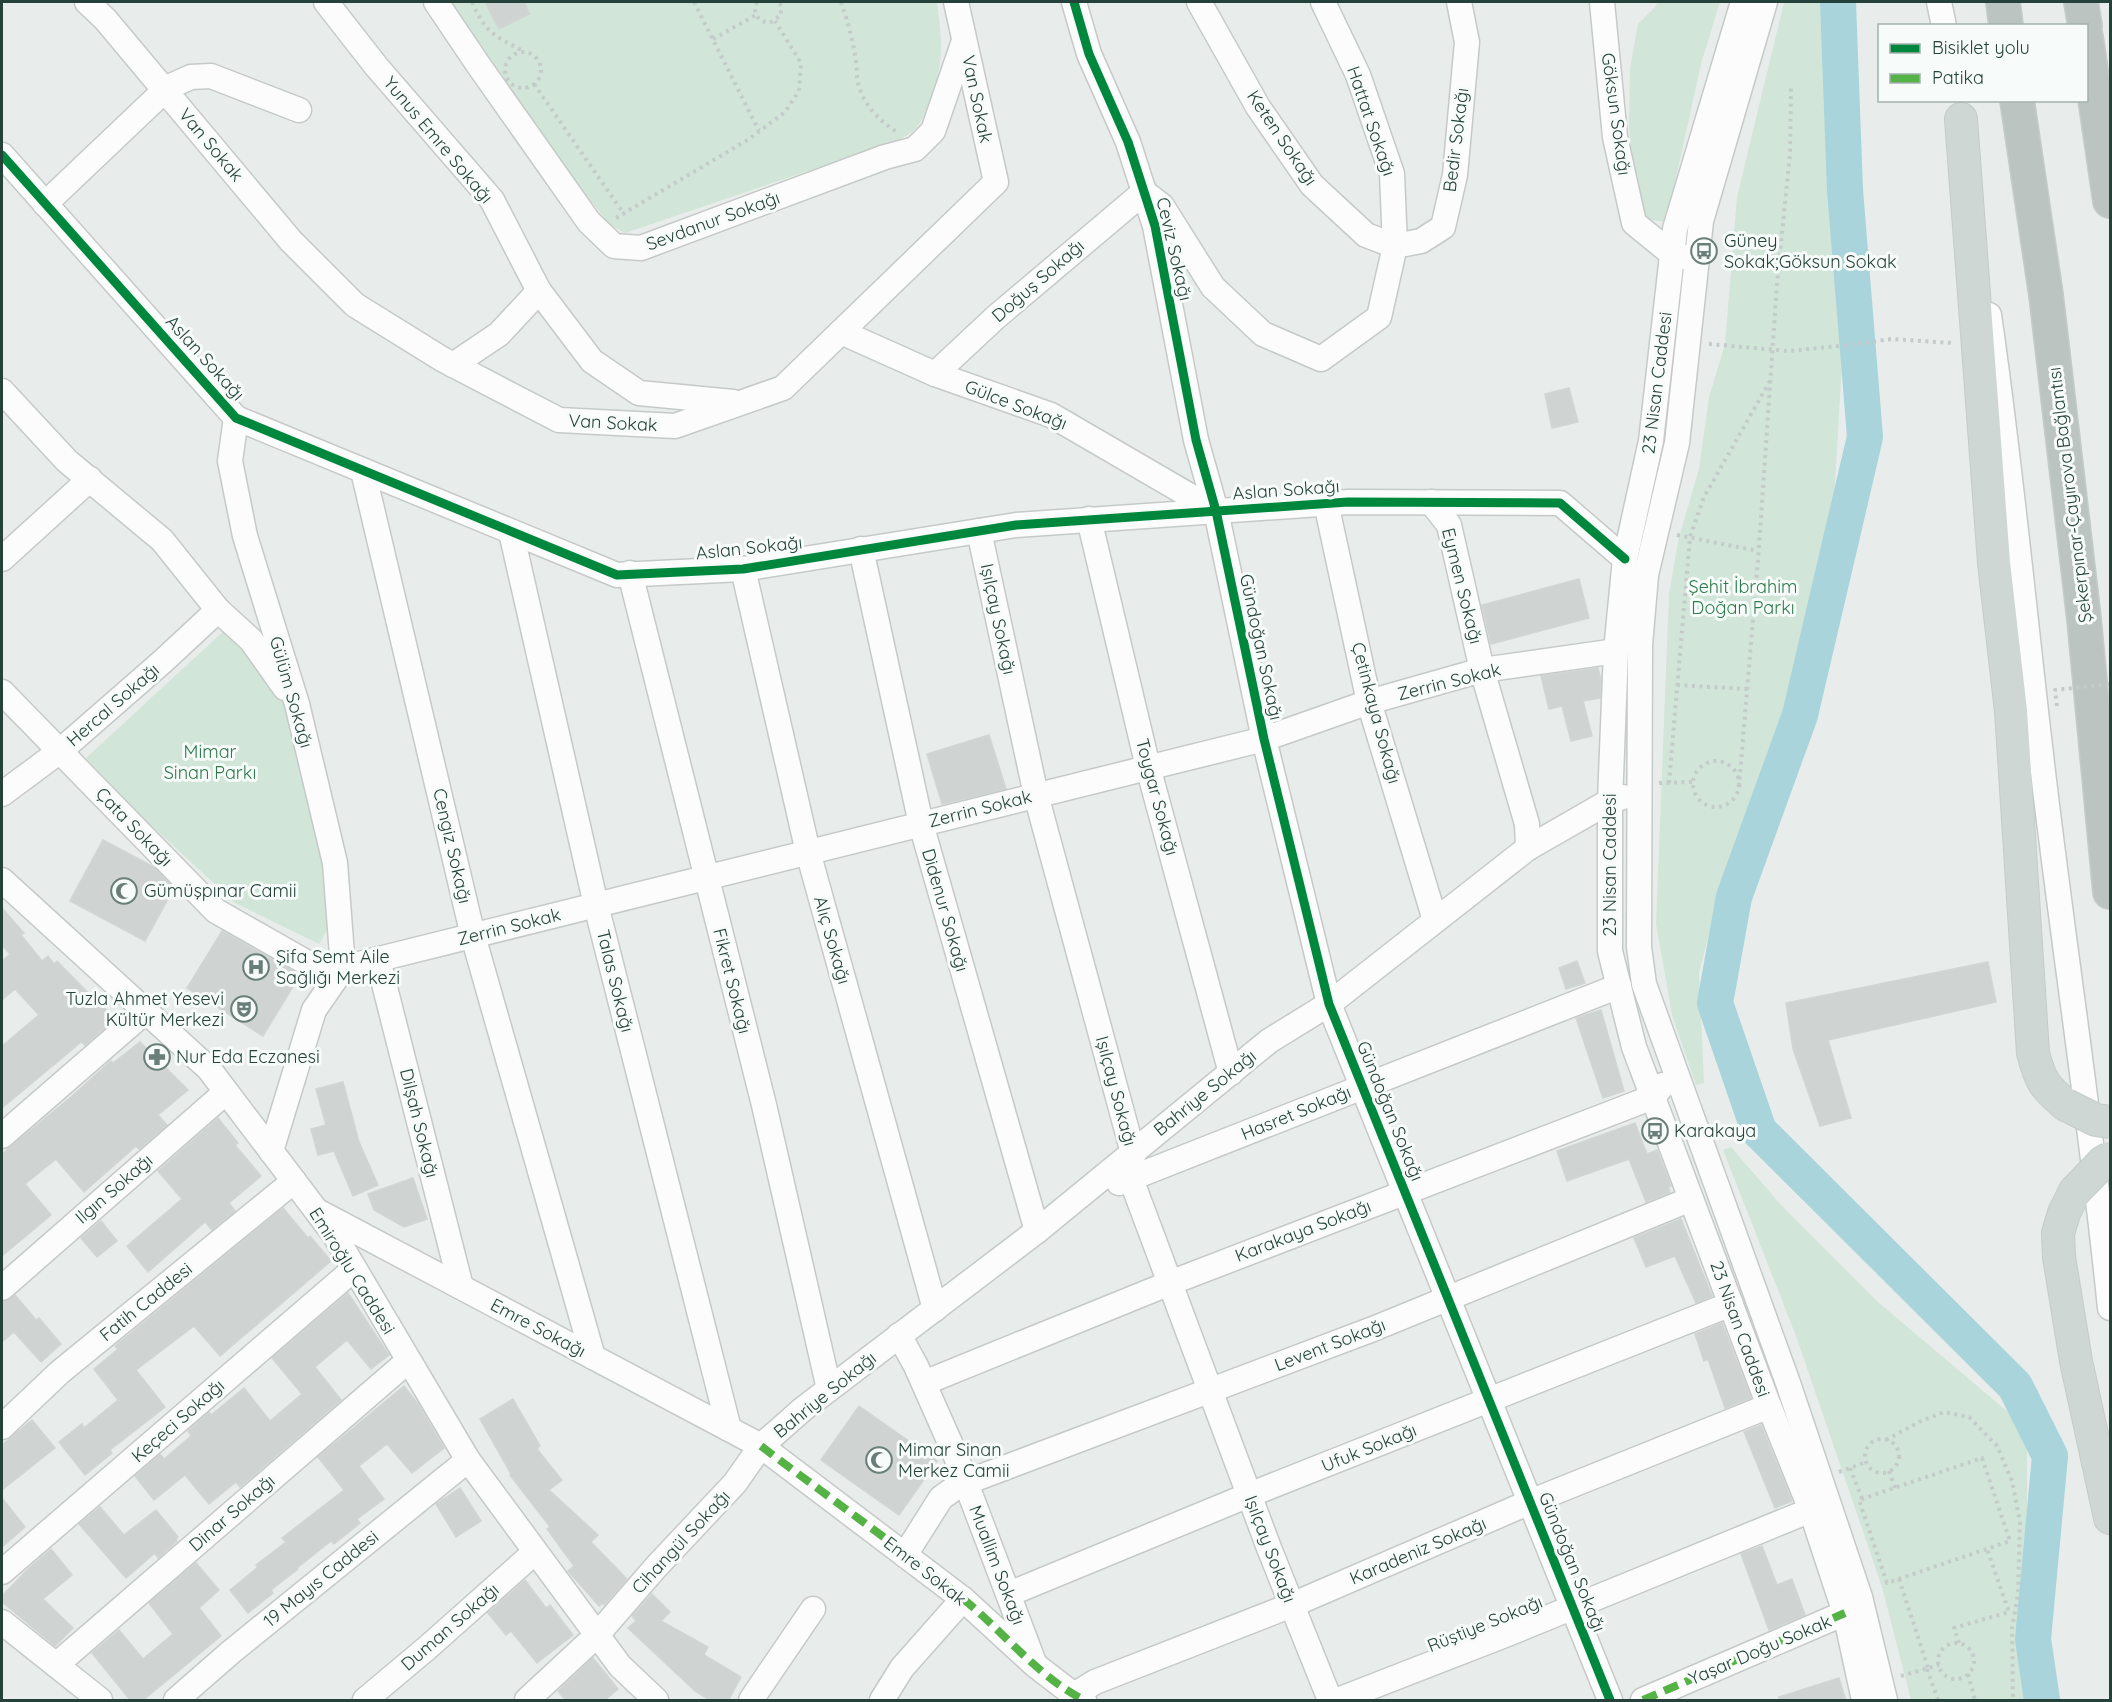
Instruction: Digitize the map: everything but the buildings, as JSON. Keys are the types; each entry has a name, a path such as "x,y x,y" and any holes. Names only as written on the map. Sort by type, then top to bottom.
{"highway":[{"path":"2003,2 2006,24"},
{"path":"2081,2 2085,24"},
{"path":"2088,51 2110,201"},
{"name":"Şekerpınar-Çayırova Bağlantısı","path":"2017,102 2048,306 2084,619 2110,892"}],"main road":[{"path":"1959,110 1994,563 2011,711 2033,1053 2040,1077 2050,1092 2066,1105 2096,1120 2110,1122"},
{"path":"2110,1158 2103,1162 2075,1191 2064,1212 2058,1233 2059,1257 2076,1361 2110,1518"}],"street":[{"name":"Van Sokak","path":"87,2 105,19 291,241 355,305 453,365 559,420 675,426 783,388 996,182 956,2"},
{"name":"Yunus Emre Sokağı","path":"326,2 376,66 492,200 539,291 592,361 639,393 742,403"},
{"name":"Sevdanur Sokağı","path":"436,2 589,222 614,246 641,248 885,157 915,149 919,145"},
{"name":"Ceviz Sokağı","path":"1074,2 1089,54 1128,142 1155,226 1196,440 1216,511"},
{"name":"Keten Sokağı","path":"1199,2 1258,107 1312,185 1366,235 1395,246"},
{"name":"Hattat Sokağı","path":"1144,192 1162,206 1213,287 1263,334 1321,359 1379,317 1395,246 1392,174 1358,75 1323,2"},
{"name":"Bedir Sokağı","path":"1395,246 1421,241 1443,227 1455,175 1467,42 1459,2"},
{"name":"Göksun Sokağı","path":"1602,2 1615,137 1634,223 1672,254 1696,261"},
{"name":"23 Nisan Caddesi","path":"1743,2 1675,229 1652,441 1625,559 1616,651 1610,801 1610,951 1634,1047 1769,1406 1811,1510 1845,1613 1864,1701"},
{"name":"23 Nisan Caddesi","path":"1766,2 1701,221 1677,443 1646,575 1640,645 1638,813 1641,957 1644,984 1821,1479 1860,1597 1882,1691"},
{"path":"919,145 933,131 964,40"},
{"path":"45,204 165,90 191,77 211,76 299,110"},
{"path":"1959,110 1995,353 2050,828 2100,1205 2110,1308"},
{"name":"Aslan Sokağı","path":"2,155 236,418 616,575 743,569 1016,525 1326,503 1560,503 1625,559"},
{"name":"Doğuş Sokağı","path":"935,374 996,317 1144,192"},
{"path":"453,365 499,334 539,291"},
{"name":"Gülce Sokağı","path":"841,332 935,374 1051,415 1216,511"},
{"path":"2,391 67,461 162,540 219,610 250,640 297,704"},
{"name":"Gülüm Sokağı","path":"236,418 230,461 245,536 297,704 334,863 344,968"},
{"name":"Cengiz Sokağı","path":"363,471 473,936 593,1357"},
{"path":"2,559 90,479"},
{"name":"Eymen Sokağı","path":"1431,502 1449,525 1482,670 1527,824 1528,848"},
{"name":"Çetinkaya Sokağı","path":"1326,503 1369,702 1435,921"},
{"name":"Gündoğan Sokağı","path":"1216,511 1264,739 1329,1004 1610,1701"},
{"name":"Toygar Sokağı","path":"1089,519 1148,767 1231,1073"},
{"name":"Işılçay Sokağı","path":"979,531 1036,795 1133,1153 1131,1179 1330,1701"},
{"name":"Talas Sokağı","path":"511,532 596,905 729,1429"},
{"name":"Didenur Sokağı","path":"861,549 921,824 1037,1231"},
{"name":"Alıç Sokağı","path":"743,569 807,852 935,1309"},
{"name":"Fikret Sokağı","path":"630,573 764,1105 829,1389"},
{"name":"Hercal Sokağı","path":"2,794 60,751 219,610"},
{"name":"Zerrin Sokak","path":"344,968 1264,739 1369,702 1482,670 1616,651"},
{"name":"Çata Sokağı","path":"2,692 216,911 318,969 344,968"},
{"name":"Bahriye Sokağı","path":"761,1446 803,1409 1037,1231 1269,1041 1329,1004 1528,848 1610,801 1640,788"},
{"name":"Emiroğlu Caddesi","path":"5,889 146,1011 209,1069 334,1234 468,1460 620,1666 648,1698"},
{"name":"Dilşah Sokağı","path":"378,960 461,1287"},
{"path":"271,1151 314,1010 344,968"},
{"name":"Hasret Sokağı","path":"1074,1201 1619,986"},
{"path":"2,1136 146,1011"},
{"name":"Karakaya Sokağı","path":"924,1383 1170,1283 1653,1097 1668,1081 1678,1077"},
{"name":"Ilgın Sokağı","path":"2,1287 226,1092"},
{"name":"Fatih Caddesi","path":"2,1427 60,1372 294,1181"},
{"name":"Levent Sokağı","path":"905,1555 941,1498 966,1483 1211,1392 1448,1299 1691,1199"},
{"name":"Emre Sokağı","path":"315,1210 761,1446"},
{"name":"Keçeci Sokağı","path":"2,1572 354,1269"},
{"name":"Ufuk Sokağı","path":"1009,1594 1250,1495 1731,1304"},
{"name":"Muallim Sokağı","path":"900,1335 924,1383 966,1483 1035,1665"},
{"name":"Dinar Sokağı","path":"56,1665 408,1361"},
{"name":"Karadeniz Sokağı","path":"1076,1699 1095,1682 1292,1605 1530,1502 1769,1406"},
{"name":"Emre Sokak","path":"761,1446 963,1599 1076,1699"},
{"name":"Cihangül Sokağı","path":"527,1701 597,1635 656,1567 735,1483 761,1446"},
{"name":"19 Mayıs Caddesi","path":"176,1701 231,1652 468,1460"},
{"name":"Rüştiye Sokağı","path":"1338,1701 1811,1510"},
{"name":"Duman Sokağı","path":"365,1701 535,1552"},
{"path":"882,1701 902,1668 963,1599"},
{"path":"751,1701 813,1609"},
{"name":"Yaşar Doğu Sokak","path":"1642,1701 1845,1613"},
{"path":"2,1622 100,1701"}],"path":[{"path":"472,2 483,24 491,33 526,52 536,58 539,63 541,74 534,84 524,89 508,82 504,70 508,58 519,52 526,52"},
{"path":"694,2 759,131"},
{"path":"757,2 756,15 762,22 775,21 781,15 781,2"},
{"path":"841,2 855,56 858,85 869,107 888,127 919,145"},
{"path":"713,39 756,15"},
{"path":"597,229 759,131 785,112 799,91 801,63 775,21"},
{"path":"534,84 624,214"},
{"path":"1739,787 1737,773 1726,763 1719,761 1711,761 1698,768 1692,782 1696,798 1702,803 1717,808 1732,802 1739,787 1777,284 1790,154 1791,84"},
{"path":"1688,342 1788,351 1891,339 1955,343"},
{"path":"1669,783 1690,537 1704,497 1770,380"},
{"path":"1656,532 1758,551"},
{"path":"2057,705 2055,690 2110,684"},
{"path":"1677,685 1747,689"},
{"path":"1640,788 1692,782"},
{"path":"1886,1440 1893,1444 1898,1453 1897,1463 1889,1471 1879,1472 1873,1470 1866,1462 1865,1456 1869,1446 1944,1412 1969,1417 1997,1446 2012,1480 2020,1522 2018,1594 2012,1628 2013,1701"},
{"path":"1982,1458 2010,1541 1887,1583 1859,1500 1895,1488 1982,1458"},
{"path":"1821,1479 1866,1462"},
{"path":"1850,1468 1862,1499"},
{"path":"1889,1471 1895,1488"},
{"path":"1959,1643 1954,1628 2008,1612 1987,1549"},
{"path":"1899,1579 1938,1701"},
{"path":"1953,1643 1969,1648 1974,1658 1972,1670 1957,1678 1946,1675 1939,1665 1943,1649 1953,1643"},
{"path":"1882,1691 1928,1668 1939,1665"},
{"path":"1968,1674 1975,1701"}],"green space":[{"path":"452,2 937,2 941,39 939,71 921,121 912,132 901,139 625,233 610,225 502,88 473,43"},
{"path":"1657,2 1720,2 1701,64 1669,210 1664,222 1646,219 1635,196 1629,125 1630,69 1638,24 1656,6"},
{"name":"Şehit İbrahim Doğan Parkı","path":"1784,2 1827,2 1830,138 1845,312 1834,501 1809,652 1761,803 1718,901 1699,972 1704,1083 1696,1085 1672,1015 1656,924 1669,594 1679,537 1699,469 1709,397 1725,344 1737,197"},
{"name":"Mimar Sinan Parkı","path":"226,629 246,649 287,708 327,874 328,928 319,944 235,903 140,815 86,758"},
{"path":"1731,1147 1781,1205 1878,1302 2027,1428 2027,1627 2036,1700 1911,1700 1882,1587 1796,1336 1723,1150"}],"waterway":[{"path":"1838,2 1845,190 1865,437 1800,715 1734,897 1715,1003 1759,1131 2015,1386 2050,1456 2033,1639 2042,1700"}],"marked path":[{"path":"761,1446 937,1578 977,1611 1051,1679 1084,1700"},
{"path":"1643,1700 1845,1613"}],"cycle path":[{"path":"1074,2 1089,54 1128,142 1155,226 1196,440 1216,511 1264,739 1329,1004 1610,1700"},
{"path":"2,155 236,418 617,575 743,569 1016,525 1348,502 1560,503 1625,559"}],"place":[{"name":"Güney Sokak;Göksun Sokak","path":"1704,251"},
{"name":"Gümüşpınar Camii","path":"124,891"},
{"name":"Şifa Semt Aile Sağlığı Merkezi","path":"256,967"},
{"name":"Tuzla Ahmet Yesevi Kültür Merkezi","path":"244,1009"},
{"name":"Nur Eda Eczanesi","path":"157,1057"},
{"name":"Karakaya","path":"1655,1131"},
{"name":"Mimar Sinan Merkez Camii","path":"879,1460"}]}
